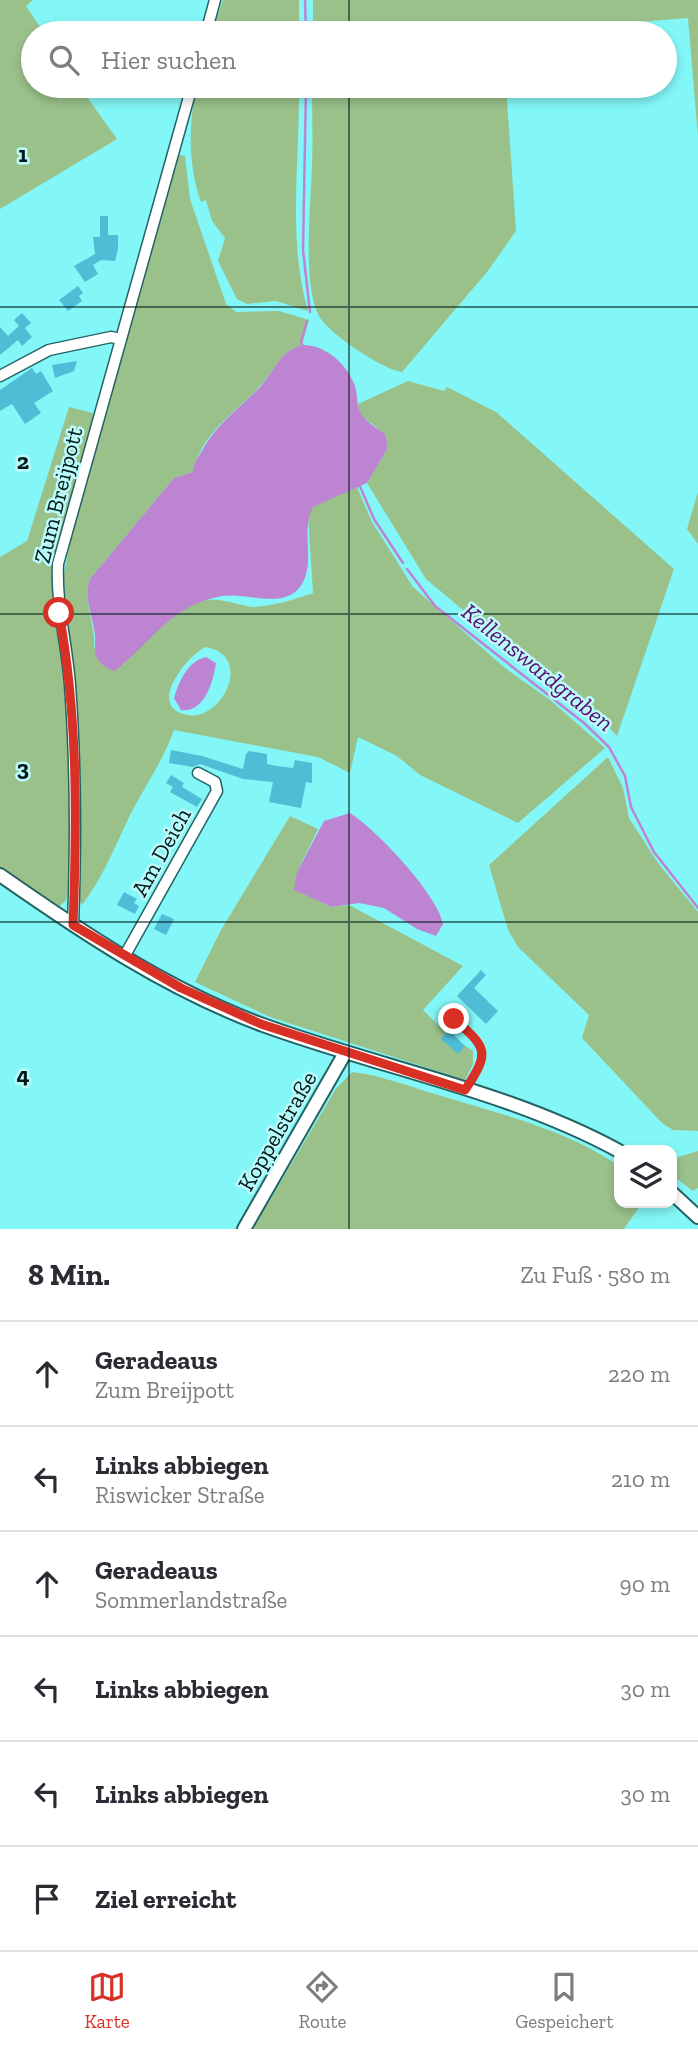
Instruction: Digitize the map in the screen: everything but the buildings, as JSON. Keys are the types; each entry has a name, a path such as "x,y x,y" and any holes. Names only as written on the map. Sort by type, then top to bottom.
{"street":[{"path":"209,21 215,0"},
{"name":"Zum Breijpott","path":"73,925 75,741 69,672 59,613 58,564 189,98"},
{"path":"0,376 49,350 111,337 121,339"},
{"name":"Am Deich","path":"124,957 218,791 215,782 198,773"},
{"path":"0,876 124,957 181,988 261,1024 528,1110 614,1149"},
{"name":"Koppelstraße","path":"244,1229 345,1053"},
{"path":"677,1198 698,1217"}],"lane":[{"path":"454,1019 481,1042 482,1048 480,1066 465,1090"}],"green space":[{"path":"0,0 33,0 26,6 36,21 21,21 21,98 88,98 117,139 0,209"},
{"path":"223,0 299,0 299,21 216,21"},
{"path":"313,0 698,0 698,137 688,18 651,21 313,21"},
{"path":"195,98 299,98 296,228 308,311 276,301 247,304 237,299 218,261 225,238 212,221 206,200 201,202 197,188 192,159 192,115"},
{"path":"312,98 507,98 516,231 487,272 402,372 382,365 344,341 319,316 314,302 309,264"},
{"path":"179,155 185,156 190,199 226,304 236,312 279,311 309,320 302,345 283,356 260,386 220,424 203,446 193,472 174,478 90,579 88,605 94,648 123,665 161,625 184,608 196,603 215,600 255,607 313,593 308,516 313,506 357,487 372,522 413,587 505,668 550,700 605,748 518,823 420,775 397,756 358,737 350,773 318,757 174,730 103,872 82,905 78,897 77,698 63,578 73,530","holes":["205,647 220,652 228,662 231,674 222,698 201,714 188,715 176,710 170,703 169,693 180,671"]},
{"path":"408,381 444,391 447,387 496,412 674,569 617,736 600,718 512,651 426,579 367,483 388,448 381,433 364,417 358,404"},
{"path":"69,407 96,414 62,532 53,587 71,739 70,875 66,900 59,907 0,867 0,557 27,541"},
{"path":"698,492 698,544 687,529"},
{"path":"608,757 623,788 629,818 658,863 698,912 698,1131 673,1130 662,1123 582,1038 589,1015 518,947 508,930 489,865"},
{"path":"290,816 318,829 297,872 299,892 332,907 349,905 463,966 423,1010 445,1032 473,1051 473,1064 465,1080 270,1017 195,982 221,930"},
{"path":"352,1072 362,1073 506,1115 554,1132 614,1163 614,1208 639,1208 624,1229 253,1229 335,1090"},
{"path":"698,1151 698,1188 693,1191 677,1179 677,1157"}],"shaded area":[{"path":"302,345 319,348 341,364 352,378 361,413 385,434 388,448 367,483 313,507 309,516 306,575 295,592 276,599 232,595 204,601 175,616 115,671 107,668 95,652 95,635 88,600 90,579 174,478 193,472 196,461 210,438 223,423 260,387 288,352"},
{"path":"206,657 216,663 210,687 196,707 181,710 174,698 182,679 189,667"},
{"path":"350,813 390,848 430,897 443,924 436,936 417,929 384,908 359,903 332,907 294,890 297,872 324,821"}],"waterway":[{"name":"Kellenswardgraben","path":"305,0 306,21"},
{"name":"Kellenswardgraben","path":"306,98 303,250 310,312"},
{"name":"Kellenswardgraben","path":"304,348 301,342 307,321"},
{"name":"Kellenswardgraben","path":"359,484 374,519 403,563"},
{"name":"Kellenswardgraben","path":"407,569 435,606 584,723 609,747 625,776 631,807 654,852 698,908"}],"route":[{"path":"59,613 69,672 75,741 73,925 181,988 261,1024 465,1090 480,1066 482,1048 481,1042 454,1019"}]}
